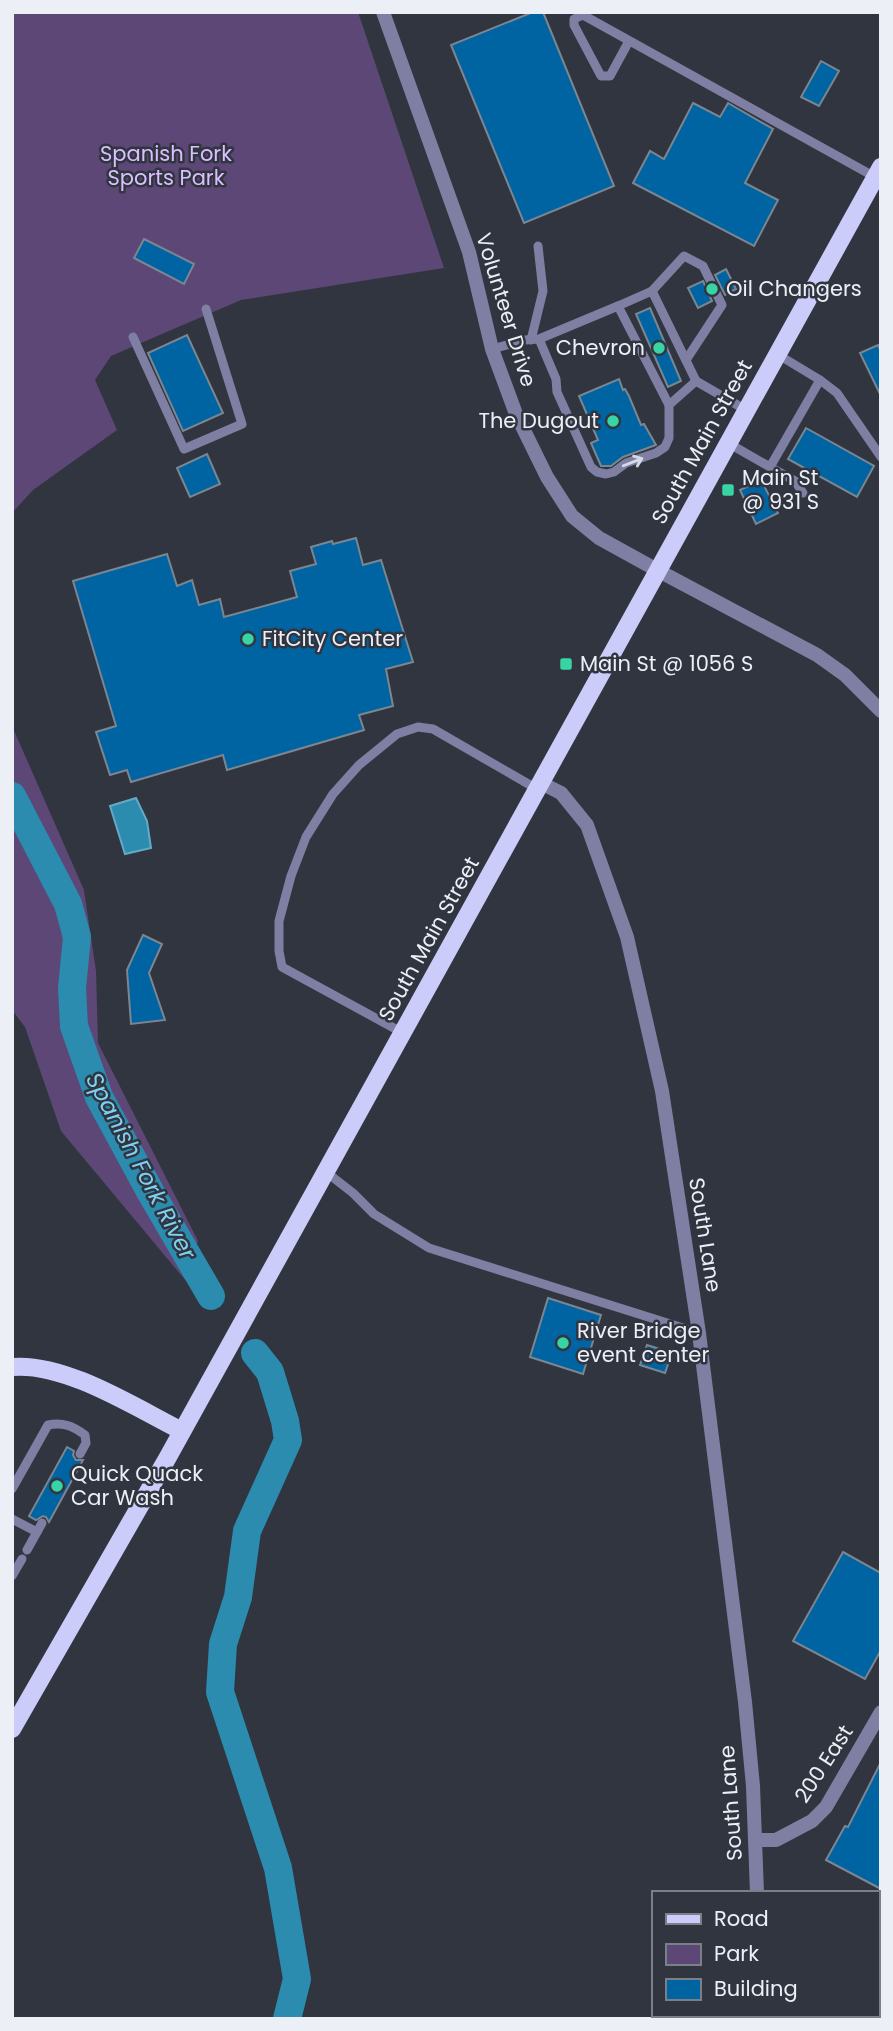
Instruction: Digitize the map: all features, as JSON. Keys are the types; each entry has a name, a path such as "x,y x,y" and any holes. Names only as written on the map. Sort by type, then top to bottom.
{"main road":[{"name":"South Main Street","path":"12,1729 288,1241 878,172"},
{"path":"12,1367 36,1368 88,1383 182,1431"}],"street":[{"name":"Volunteer Drive","path":"383,12 469,252 492,349 516,414 547,477 572,516 599,538 817,655 845,675 881,711"},
{"name":"South Lane","path":"539,786 561,793 587,825 626,937 662,1091 699,1333 745,1702 756,1840 757,1891"},
{"name":"200 East","path":"756,1840 776,1840 812,1821 826,1807 881,1712"}],"lane":[{"path":"629,41 610,76 601,76 574,25 574,19 583,15 878,172"},
{"path":"538,246 543,291 535,339 556,379 557,392 591,467 606,474 614,472 626,463 656,453 665,447 669,438 668,405 618,306"},
{"path":"492,349 535,339 652,291 684,256 703,266 722,305 686,360"},
{"path":"652,291 696,381 746,410"},
{"path":"133,337 184,449 242,424 206,309"},
{"path":"777,354 838,394 881,457"},
{"path":"771,467 820,380"},
{"path":"668,405 696,381"},
{"path":"728,443 795,481 803,493"},
{"path":"403,1033 282,967 279,921 291,876 306,837 333,794 359,765 397,734 418,727 433,729 539,786"},
{"path":"326,1172 374,1214 429,1248 699,1333"},
{"path":"12,1489 48,1424 62,1423 85,1435 86,1443 80,1454"},
{"path":"12,1519 40,1528 12,1576"}],"green space":[{"name":"Spanish Fork Sports Park","path":"12,12 358,12 444,268 241,300 111,356 95,380 117,430 33,490 12,513"},
{"path":"12,726 84,890 96,971 98,1043 198,1241 186,1281 61,1131 25,1027 12,1010"}],"water":[{"path":"136,798 147,821 151,848 125,854 110,806"}],"building":[{"path":"533,12 543,12 614,186 524,223 451,45"},
{"path":"821,61 839,71 819,106 801,97"},
{"path":"693,103 720,117 728,103 773,129 745,183 778,200 754,246 633,183 650,151 664,159"},
{"path":"144,239 194,264 184,284 134,258"},
{"path":"726,269 736,289 725,295 715,275"},
{"path":"703,281 712,301 698,308 688,288"},
{"name":"Chevron","path":"650,308 681,381 668,387 636,314"},
{"path":"187,335 223,413 183,431 148,353"},
{"path":"878,345 881,351 881,396 860,353"},
{"name":"The Dugout","path":"619,379 641,425 644,424 656,445 623,457 611,466 601,466 591,443 598,440 579,396"},
{"path":"806,428 874,466 857,497 788,459"},
{"path":"207,454 220,484 190,497 177,468"},
{"path":"761,480 778,513 756,524 740,490"},
{"name":"FitCity Center","path":"356,538 363,565 381,560 413,662 386,669 393,706 359,715 364,730 227,770 223,755 131,782 127,770 110,775 96,732 116,726 73,581 167,554 177,586 192,580 199,605 220,599 224,617 297,597 290,571 316,564 311,547"},
{"path":"143,935 162,944 149,973 165,1020 131,1024 127,970"},
{"name":"River Bridge event center","path":"548,1298 601,1315 583,1374 530,1357"},
{"path":"647,1345 672,1353 665,1373 640,1365"},
{"name":"Quick Quack Car Wash","path":"67,1447 74,1451 76,1460 83,1460 49,1522 43,1516 36,1520 29,1516"},
{"path":"843,1552 881,1573 881,1650 865,1679 793,1641"},
{"path":"881,1762 881,1889 826,1860 845,1826 848,1827"}],"waterway":[{"name":"Spanish Fork River","path":"12,796 68,904 77,937 72,988 74,1026 99,1097 211,1296"},
{"name":"Spanish Fork River","path":"255,1353 270,1372 288,1440 247,1531 238,1597 223,1644 220,1692 278,1868 297,1979 287,2019"}],"place":[{"name":"Oil Changers","path":"712,289"},
{"name":"Chevron","path":"659,348"},
{"name":"The Dugout","path":"613,421"},
{"name":"Main St @ 931 S","path":"728,490"},
{"name":"FitCity Center","path":"248,639"},
{"name":"Main St @ 1056 S","path":"566,664"},
{"name":"River Bridge event center","path":"563,1343"},
{"name":"Quick Quack Car Wash","path":"57,1486"}]}
